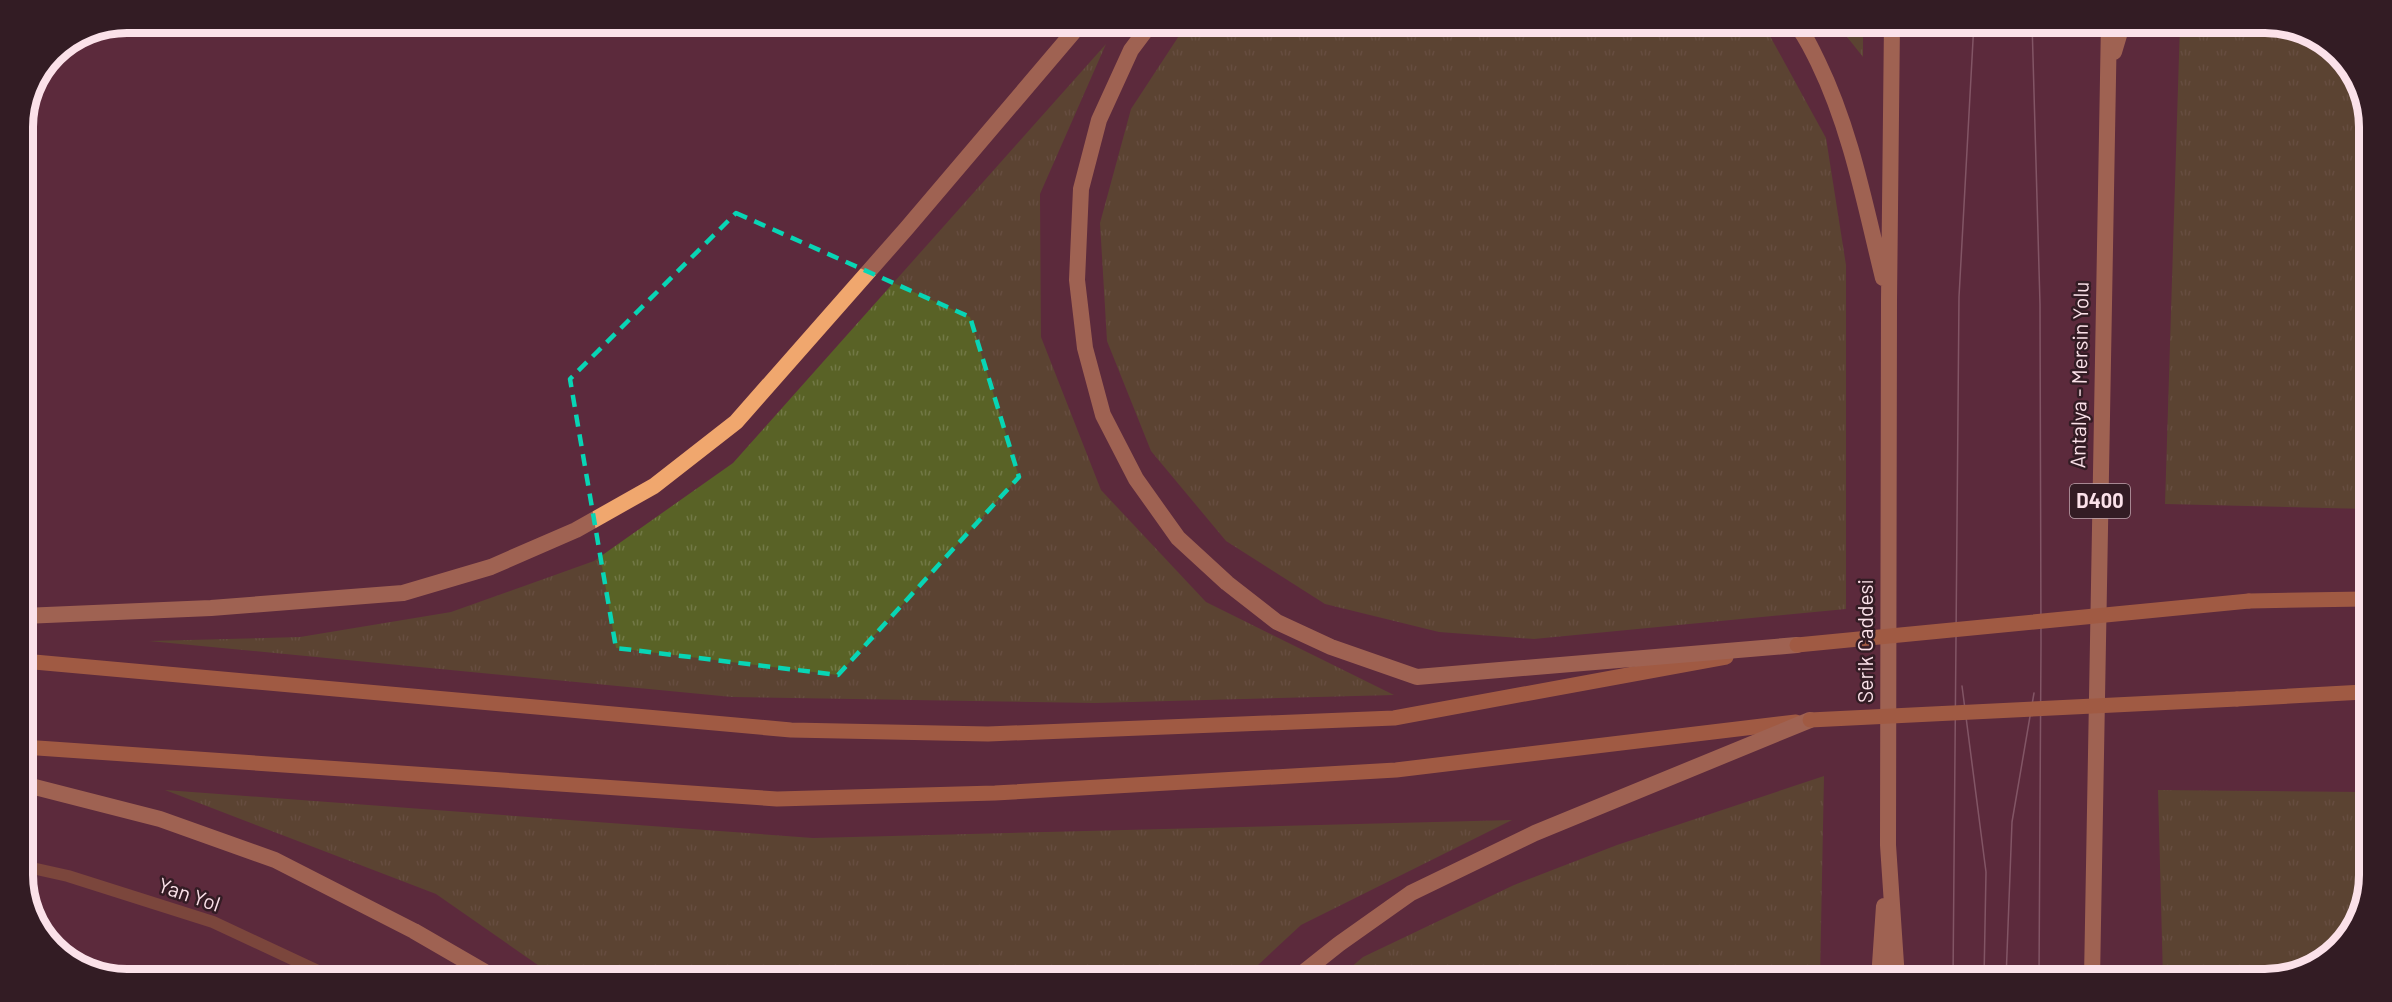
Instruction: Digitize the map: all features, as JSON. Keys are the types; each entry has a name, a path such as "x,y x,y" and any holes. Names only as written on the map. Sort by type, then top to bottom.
{"highway":[{"path":"33,616 211,608 404,593 491,567 576,530 635,497 654,486 736,422 906,229 1073,33"},
{"path":"1144,33 1131,50 1099,120 1081,189 1077,280 1085,348 1103,415 1136,480 1178,538 1227,583 1277,622 1331,647 1417,677 1797,645"},
{"path":"1803,33 1828,83 1848,137 1889,302"},
{"path":"1889,302 1893,33"},
{"name":"Antalya - Mersin Yolu","path":"2092,969 2109,33"},
{"path":"2108,70 2120,33"},
{"name":"Serik Caddesi","path":"1889,302 1888,845 1897,969"},
{"path":"1308,969 1339,944 1412,893 1535,833 1810,720"},
{"path":"33,787 160,819 275,860 414,931 478,969"},
{"path":"1880,969 1888,845"}],"main road":[{"path":"33,662 791,730 988,734 1394,718 1797,645 2249,601 2359,599"},
{"path":"33,748 777,799 995,793 1396,770 1810,720 2359,692"}],"street":[{"name":"Yan Yol","path":"33,868 68,876 213,922 312,969"}],"highlighted area":[{"path":"736,213 970,317 1019,477 838,675 616,648 570,379"}],"green space":[{"path":"1181,33 1768,33 1826,138 1846,265 1846,609 1534,639 1439,632 1325,604 1226,541 1151,451 1107,341 1100,223 1131,109"},
{"path":"1844,33 1863,33 1863,57"},
{"path":"2180,33 2284,35 2301,40 2332,60 2352,91 2359,120 2359,509 2165,504"},
{"path":"1106,44 1040,194 1041,337 1101,490 1206,602 1394,695 1095,703 732,697 149,641 300,637 451,612 594,561 733,463"},
{"path":"1824,776 1820,969 1349,969 1363,957 1514,885 1617,845"},
{"path":"165,790 813,838 1512,820 1301,925 1254,969 544,969 436,894"},
{"path":"2158,790 2359,792 2357,894 2352,911 2332,942 2307,959 2278,968 2163,969"}],"tram line":[{"path":"1953,969 1959,297 1973,33"},
{"path":"2032,33 2040,304 2039,969"},
{"path":"1962,686 1986,872 1984,969"},
{"path":"2006,969 2012,822 2034,693"}]}
